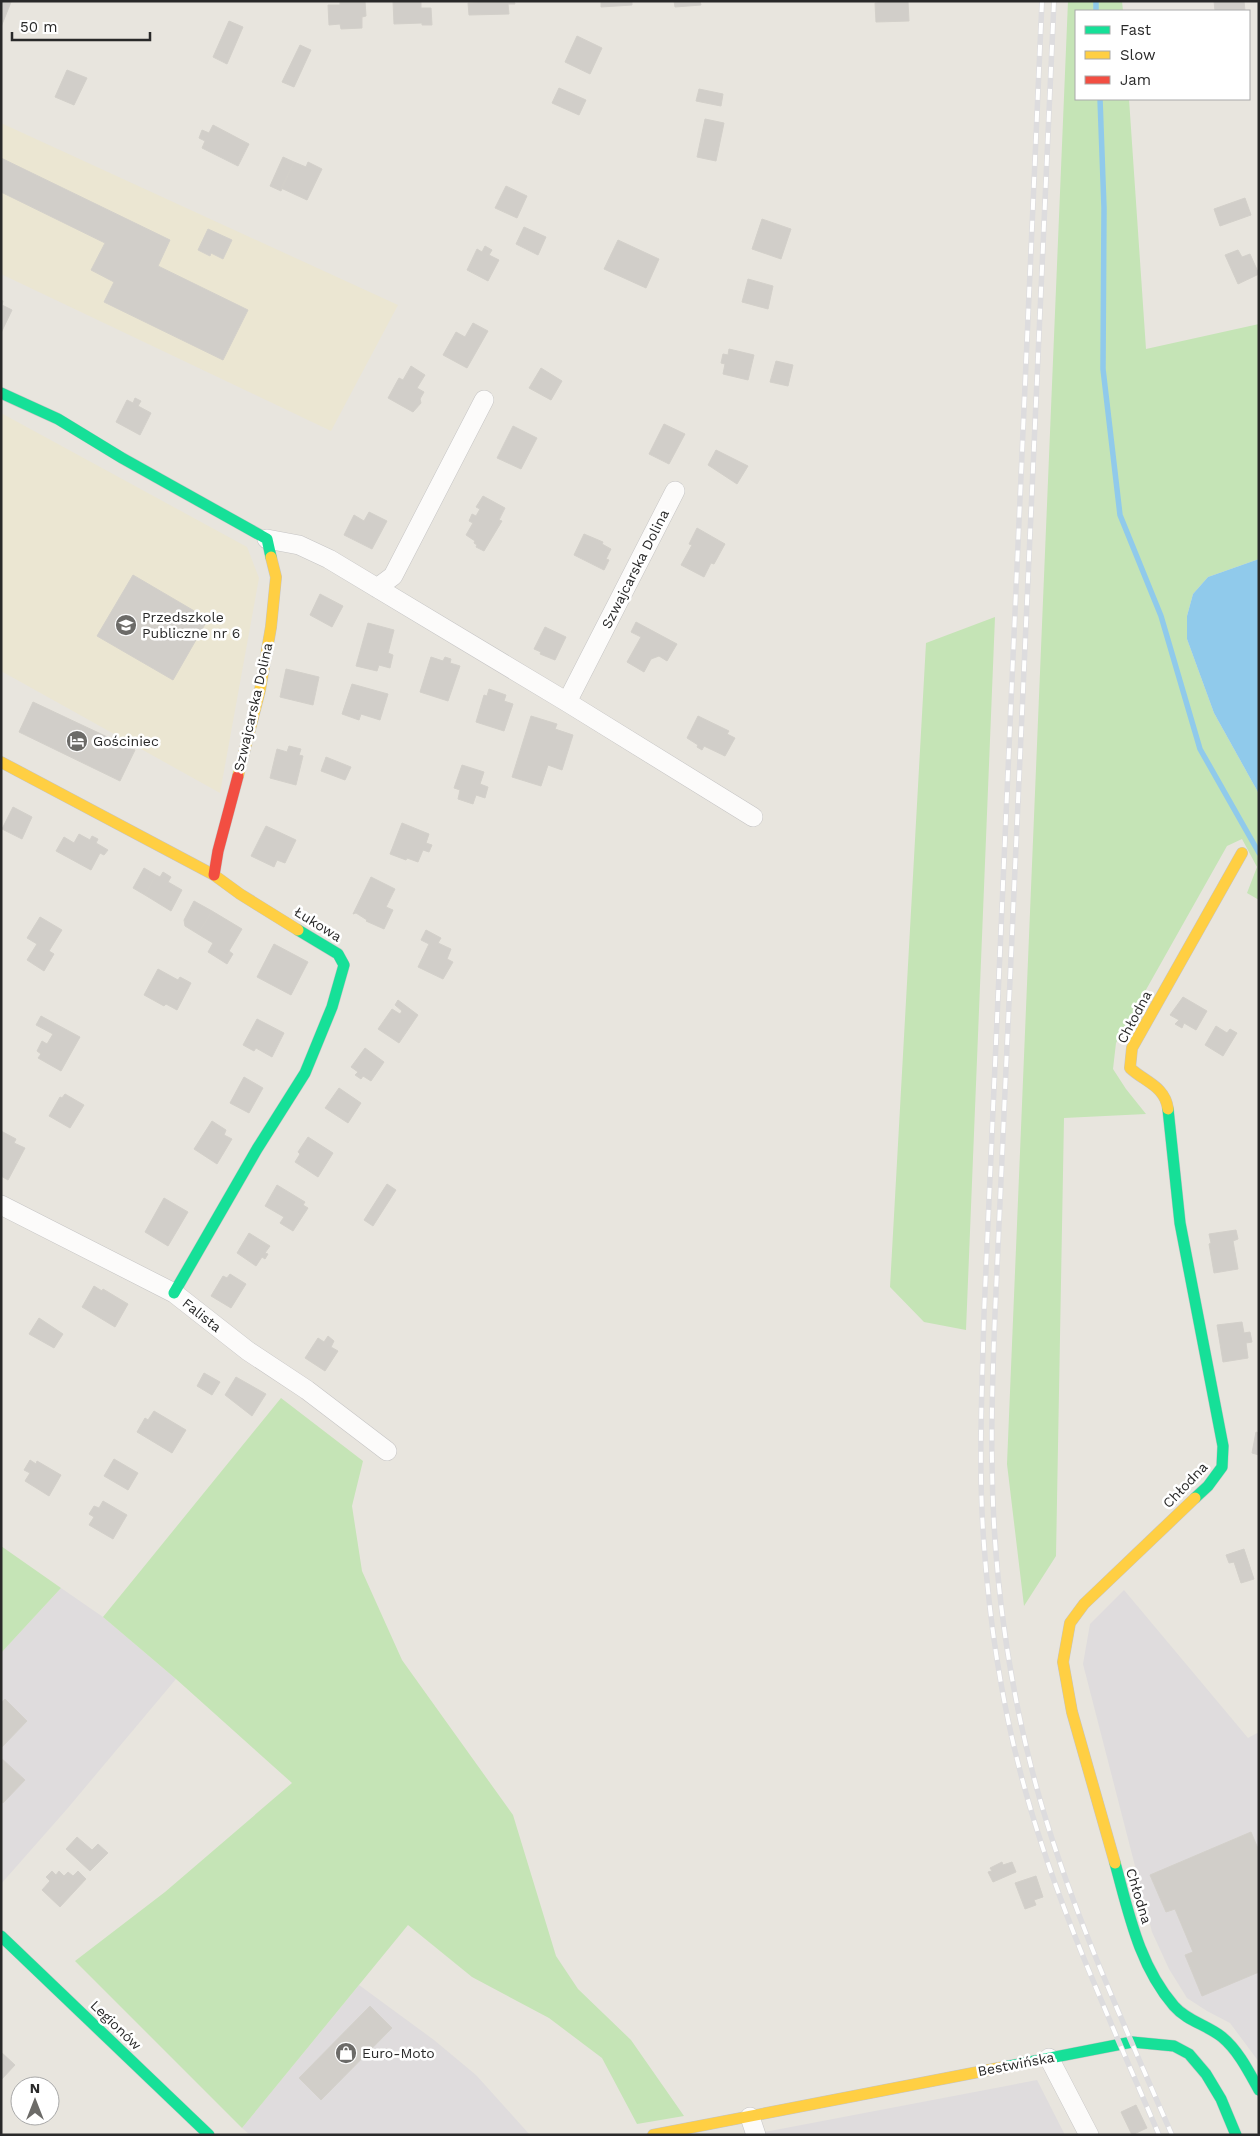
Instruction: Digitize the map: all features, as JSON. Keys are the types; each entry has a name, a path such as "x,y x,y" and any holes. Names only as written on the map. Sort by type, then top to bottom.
{"street":[{"path":"1,393 58,419 122,458 267,539 299,546 328,559 754,817"},
{"path":"377,588 393,576 484,400"},
{"name":"Szwajcarska Dolina","path":"567,702 675,491"},
{"name":"Szwajcarska Dolina","path":"214,875 223,831 260,690 271,627 276,577 267,539"},
{"name":"Łukowa","path":"1,762 214,875 240,894 338,954 344,965 332,1007 305,1073 252,1158 174,1292"},
{"name":"Chłodna","path":"1242,853 1132,1048 1130,1059 1130,1068 1137,1075 1164,1091 1167,1102 1180,1224 1217,1407 1223,1446 1222,1467 1208,1486 1084,1604 1070,1623 1063,1662 1072,1712 1119,1883 1135,1936 1151,1974 1175,2008 1194,2022 1222,2037 1242,2061 1259,2090"},
{"name":"Falista","path":"1,1205 174,1292 248,1351 307,1390 387,1451"},
{"name":"Legionów","path":"1,1936 209,2135"},
{"name":"Bestwińska","path":"653,2135 1132,2042 1179,2048 1195,2059 1204,2070 1222,2102 1236,2135"},
{"path":"1049,2058 1089,2135"},
{"path":"750,2116 756,2135"}],"shaded area":[{"path":"1,123 398,305 331,431 1,274"},
{"name":"Przedszkole Publiczne nr 6","path":"1,413 247,547 259,578 220,793 1,671"},
{"path":"61,1588 103,1617 176,1679 67,1809 1,1884 1,1653"},
{"path":"1124,1590 1248,1738 1259,1732 1259,2062 1230,2023 1187,1998 1169,1969 1152,1932 1083,1664 1090,1624"},
{"path":"359,1985 434,2040 476,2075 530,2135 250,2135 242,2128"},
{"path":"1037,2080 1065,2135 749,2135"}],"green space":[{"path":"1068,1 1122,1 1123,10 1075,10 1075,100 1129,100 1146,349 1259,324 1259,559 1208,577 1193,594 1187,616 1187,639 1214,713 1259,794 1259,900 1247,893 1257,867 1242,839 1227,846 1116,1043 1113,1069 1146,1114 1064,1118 1056,1556 1024,1606 1007,1464"},
{"path":"995,617 966,1330 924,1322 890,1287 926,643"},
{"path":"281,1398 363,1461 352,1506 362,1571 402,1660 513,1815 556,1956 578,1989 631,2040 684,2116 637,2124 602,2058 549,2018 472,1977 408,1925 242,2128 75,1961 165,1892 292,1783 176,1679 103,1617"},
{"path":"1,1546 61,1588 1,1653"}],"water":[{"path":"1259,559 1259,794 1214,713 1187,639 1187,616 1193,594 1208,577"}],"building":[{"path":"1,1 11,2 1,27"},
{"path":"340,1 365,1 366,16 362,17 362,28 341,29 340,24 329,25 328,5 340,5"},
{"path":"393,1 421,1 421,8 431,8 432,25 422,25 422,23 394,24"},
{"path":"514,1 515,4 508,4 509,14 469,15 468,3"},
{"path":"601,1 632,1 632,5 601,7"},
{"path":"674,1 700,1 701,5 675,7"},
{"path":"908,1 909,21 876,22 875,3"},
{"path":"1214,1 1244,1 1245,10 1215,10"},
{"path":"229,21 243,27 227,64 213,57"},
{"path":"577,36 602,48 590,74 565,62"},
{"path":"300,45 311,50 294,87 282,82"},
{"path":"67,70 87,78 74,105 55,97"},
{"path":"559,88 586,100 579,115 552,103"},
{"path":"699,89 723,94 721,106 696,101"},
{"path":"705,119 724,123 716,161 697,157"},
{"path":"213,125 249,144 238,166 202,148 205,141 199,138 202,130 209,133"},
{"path":"283,157 294,162 281,191 270,186"},
{"path":"1,158 170,240 158,266 248,310 223,360 104,302 114,282 91,270 105,243 1,192"},
{"path":"294,162 306,167 308,162 322,169 307,200 281,188"},
{"path":"506,186 527,196 517,218 495,208"},
{"path":"1245,198 1251,215 1220,226 1214,209"},
{"path":"762,219 791,229 781,259 752,249"},
{"path":"524,227 546,237 538,255 516,244"},
{"path":"208,229 232,240 223,259 211,253 210,256 198,250"},
{"path":"618,240 659,259 646,288 604,269"},
{"path":"485,246 492,250 489,255 499,260 488,281 467,270 477,249 482,252"},
{"path":"1238,250 1242,257 1250,254 1259,274 1238,284 1225,255"},
{"path":"748,279 773,286 768,309 742,302"},
{"path":"1,300 3,301 2,305 12,310 1,333"},
{"path":"473,323 488,331 467,368 443,355 456,332 465,337"},
{"path":"729,349 754,355 748,380 723,374 725,364 721,363 723,354 728,355"},
{"path":"776,361 793,365 788,386 770,382"},
{"path":"411,366 425,375 417,388 424,392 420,399 421,403 413,412 388,398 399,378 403,380"},
{"path":"541,368 562,381 551,400 529,388"},
{"path":"135,398 141,401 138,406 151,413 140,435 116,422 127,400 133,403"},
{"path":"664,424 685,434 669,464 649,454"},
{"path":"513,426 537,438 521,469 497,458"},
{"path":"716,450 748,466 737,484 708,465"},
{"path":"483,496 505,508 499,520 502,521 484,551 476,547 475,541 466,535 473,523 469,521 472,514 476,516 480,509 476,507"},
{"path":"369,512 387,521 372,549 344,535 354,515 364,521"},
{"path":"697,528 725,544 714,564 711,563 704,577 681,565 692,545 689,544"},
{"path":"584,534 603,542 602,544 611,549 606,559 609,560 604,570 574,555"},
{"path":"133,575 208,619 173,680 97,636"},
{"path":"320,594 343,606 332,627 310,615"},
{"path":"636,622 677,644 667,661 659,656 651,659 644,672 627,662 641,637 631,632"},
{"path":"368,623 394,630 388,653 393,655 390,668 379,665 377,671 356,666"},
{"path":"545,627 566,637 555,660 540,654 541,652 534,649"},
{"path":"431,657 443,661 445,657 451,659 450,663 460,666 448,701 420,692"},
{"path":"286,669 319,677 313,705 280,697"},
{"path":"352,684 388,694 380,720 361,714 359,720 342,714"},
{"path":"489,689 506,695 504,701 513,704 504,731 476,722 484,695 487,696"},
{"name":"Gościniec","path":"33,702 135,750 120,781 19,732"},
{"path":"531,716 557,724 555,729 573,735 562,770 548,765 541,786 512,777"},
{"path":"698,716 729,731 727,734 735,738 725,756 704,746 702,750 687,738"},
{"path":"289,746 301,749 299,755 303,756 296,785 270,778 277,749 287,752"},
{"path":"326,757 351,767 345,780 321,771"},
{"path":"462,765 484,772 480,784 488,787 485,798 476,795 473,804 458,799 460,790 454,788"},
{"path":"13,807 32,817 22,839 2,829"},
{"path":"402,823 429,834 426,843 432,845 429,852 423,850 418,862 390,854"},
{"path":"266,826 296,840 285,863 277,860 274,867 251,856"},
{"path":"79,834 90,840 92,836 98,839 96,843 108,850 104,855 100,853 91,870 56,851 64,837 74,843"},
{"path":"144,868 156,875 145,895 133,888"},
{"path":"163,872 171,877 168,882 182,890 171,911 145,895 156,875 160,877"},
{"path":"371,877 395,889 386,907 393,910 384,929 366,921 356,913 353,914"},
{"path":"194,901 212,911 198,934 185,926 184,920"},
{"path":"212,911 242,929 229,951 233,954 227,964 208,952 213,943 198,934"},
{"path":"40,917 62,930 49,951 54,954 44,971 27,960 37,944 27,938"},
{"path":"426,930 441,938 438,943 451,949 447,959 453,962 443,979 418,967 429,944 421,940"},
{"path":"274,944 308,962 291,995 257,977"},
{"path":"158,969 178,980 180,977 191,983 177,1010 166,1004 164,1006 144,995"},
{"path":"1183,997 1207,1011 1196,1030 1184,1023 1182,1028 1175,1024 1179,1020 1170,1015"},
{"path":"398,1000 418,1015 399,1043 378,1029 392,1009 400,1014 402,1011 395,1005"},
{"path":"41,1016 80,1037 61,1071 38,1058 41,1054 37,1051 42,1041 47,1044 53,1034 36,1025"},
{"path":"257,1019 284,1033 272,1057 256,1048 254,1051 243,1045"},
{"path":"1216,1026 1227,1033 1230,1029 1237,1033 1223,1056 1205,1045"},
{"path":"365,1048 384,1062 371,1081 363,1076 361,1079 355,1075 358,1072 351,1067"},
{"path":"244,1077 263,1088 249,1113 230,1103"},
{"path":"339,1088 361,1103 348,1123 325,1108"},
{"path":"65,1094 84,1105 70,1128 49,1116 60,1097 62,1098"},
{"path":"212,1121 226,1130 224,1135 232,1139 217,1164 194,1149"},
{"path":"1,1131 16,1139 14,1143 25,1148 8,1180 1,1176"},
{"path":"308,1137 333,1153 318,1177 295,1162 300,1154 298,1152"},
{"path":"387,1184 396,1190 373,1226 364,1220"},
{"path":"277,1185 305,1202 303,1205 308,1208 293,1231 280,1223 284,1217 265,1206"},
{"path":"164,1198 188,1212 168,1246 145,1232"},
{"path":"1236,1230 1238,1239 1233,1241 1238,1269 1214,1273 1209,1234"},
{"path":"249,1233 270,1246 265,1253 268,1254 265,1259 262,1257 256,1266 237,1253"},
{"path":"230,1274 246,1284 231,1308 211,1296 223,1276 227,1278"},
{"path":"94,1286 102,1291 103,1289 128,1304 115,1327 82,1307"},
{"path":"39,1318 63,1334 54,1348 29,1334"},
{"path":"1242,1322 1244,1333 1250,1332 1252,1342 1246,1343 1248,1358 1223,1362 1217,1325"},
{"path":"328,1336 334,1341 331,1347 338,1351 325,1371 305,1358 318,1338 324,1342"},
{"path":"204,1373 220,1382 212,1395 197,1386"},
{"path":"236,1377 266,1394 252,1416 225,1395"},
{"path":"154,1411 186,1430 172,1453 137,1432 145,1418 148,1420"},
{"path":"1256,1432 1259,1433 1259,1455 1252,1453"},
{"path":"114,1459 138,1473 128,1490 104,1476"},
{"path":"30,1460 36,1464 37,1461 61,1475 49,1496 25,1481 30,1473 24,1470"},
{"path":"103,1501 127,1515 113,1539 89,1525 94,1517 89,1514 94,1506 99,1508"},
{"path":"1244,1549 1254,1579 1241,1583 1234,1562 1229,1563 1226,1555"},
{"path":"5,1699 27,1721 1,1748 1,1703"},
{"path":"1,1758 25,1780 3,1803 1,1802"},
{"path":"1251,1832 1259,1851 1259,1972 1202,1996 1185,1955 1193,1952 1175,1909 1166,1912 1150,1875"},
{"path":"77,1837 92,1850 98,1844 108,1853 90,1871 66,1849"},
{"path":"1002,1862 1003,1865 1012,1862 1016,1872 993,1882 988,1872 992,1871 990,1868"},
{"path":"52,1871 56,1875 59,1871 64,1876 68,1872 73,1876 78,1871 86,1879 60,1907 42,1890 50,1881 46,1877"},
{"path":"1036,1876 1043,1897 1034,1900 1036,1905 1025,1909 1015,1883"},
{"name":"Euro-Moto","path":"370,2006 392,2028 321,2100 299,2078"},
{"path":"1,2052 15,2065 1,2080"},
{"path":"1136,2105 1147,2128 1132,2135 1121,2112"}],"waterway":[{"path":"1096,1 1096,10"},
{"path":"1100,100 1104,208 1103,369 1120,515 1161,616 1200,749 1259,853"}],"railway":[{"path":"1042,1 984,1314 981,1430 982,1516 994,1639 1004,1701 1026,1793 1039,1837 1070,1923 1159,2135"},
{"path":"1054,1 995,1314 992,1426 995,1545 1010,1668 1027,1749 1050,1833 1098,1964 1172,2135"}],"traffic: fast":[{"path":"1,393 58,419 122,458 267,539 271,557"},
{"path":"174,1293 257,1149 305,1073 332,1007 344,965 338,954 298,930"},
{"path":"1168,1109 1180,1223 1223,1446 1222,1467 1208,1486 1195,1498"},
{"path":"1115,1863 1137,1938 1152,1974 1162,1990 1179,2011 1228,2042 1243,2062 1259,2090"},
{"path":"1,1936 209,2135"},
{"path":"1004,2067 1132,2042 1174,2046 1189,2054 1206,2074 1221,2099 1236,2135"}],"traffic: slow":[{"path":"238,776 260,690 271,627 276,577 271,557"},
{"path":"1,762 214,875 240,894 298,930"},
{"path":"1168,1109 1166,1101 1159,1090 1130,1068 1132,1048 1242,853"},
{"path":"1115,1863 1072,1712 1063,1662 1070,1623 1084,1604 1195,1498"},
{"path":"653,2135 1004,2067"}],"traffic: jam":[{"path":"214,875 218,851 238,776"}],"place":[{"name":"Przedszkole Publiczne nr 6","path":"126,625"},
{"name":"Gościniec","path":"77,741"},
{"name":"Euro-Moto","path":"346,2053"}]}
